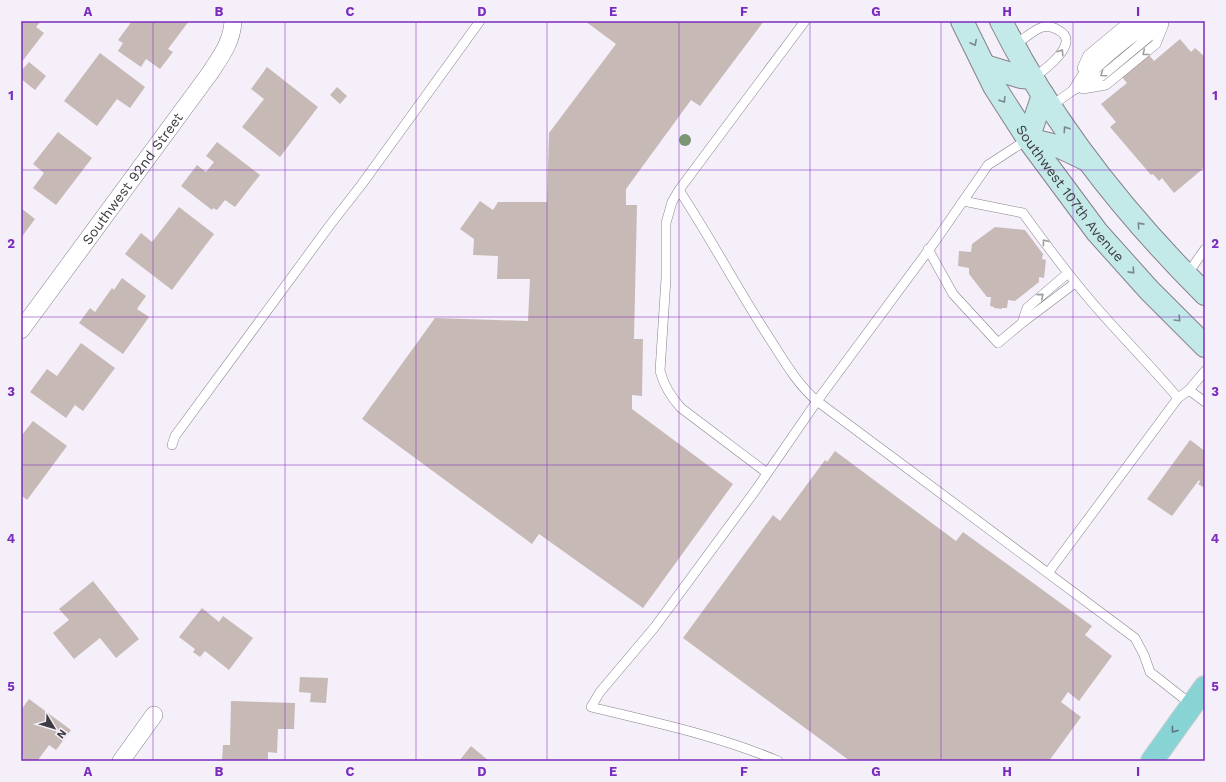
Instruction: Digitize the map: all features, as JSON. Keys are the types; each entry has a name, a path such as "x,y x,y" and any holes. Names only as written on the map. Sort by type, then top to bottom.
{"main road":[{"name":"Southwest 107th Avenue","path":"962,21 994,86 1028,139 1096,232 1149,290 1205,346"},
{"path":"1001,21 1042,93 1088,161 1138,222 1186,276 1205,294"},
{"path":"985,66 1021,77 1042,93"},
{"path":"1042,93 1028,139 1060,147 1088,161"},
{"path":"1152,761 1205,687"}],"street":[{"name":"Southwest 92nd Street","path":"21,330 210,73 228,44 233,21"},
{"path":"121,761 154,715"}],"lane":[{"path":"172,445 175,436 330,225 362,184 480,21"},
{"path":"767,473 681,408 670,396 663,383 660,371 666,278 666,223 672,202 678,190 805,21"},
{"path":"1072,91 1088,54 1129,21"},
{"path":"1072,91 1090,63 1138,24 1158,21"},
{"path":"1014,46 1040,28 1050,24 1062,32 1066,37 1066,44 1052,64 1042,93 1072,91 1106,85 1156,44 1164,21"},
{"path":"1072,91 1096,68 1144,30 1164,21"},
{"path":"778,761 753,750 669,726 591,707 600,692 654,628 988,165 1028,139"},
{"path":"678,190 795,378 806,391 817,401 1135,638 1144,655 1150,672 1192,704"},
{"path":"963,201 1023,213 1075,283 1134,351 1161,378 1178,398"},
{"path":"928,249 953,294 998,343 1075,283"},
{"path":"1186,276 1205,249"},
{"path":"1022,323 1027,308 1068,273"},
{"path":"1048,573 1178,398 1189,390 1205,371"},
{"path":"1189,390 1205,402"}],"building":[{"path":"21,21 41,21 36,27 44,33 21,63"},
{"path":"132,21 189,21 168,49 173,52 160,69 146,59 141,67 118,51 123,43 118,40"},
{"path":"585,21 764,21 700,106 691,100 626,189 626,205 637,205 634,339 643,339 642,396 632,395 632,409 733,484 643,608 539,534 532,544 362,419 435,318 528,321 530,279 497,279 498,256 473,255 474,239 460,229 480,201 493,210 498,202 547,202 549,133 616,44"},
{"path":"1121,22 1154,61 1180,39 1191,52 1195,48 1205,57 1205,167 1174,193 1162,178 1159,181 1153,174 1151,175 1110,127 1116,122 1101,104 1127,83 1095,45"},
{"path":"100,53 145,87 130,108 117,99 97,126 64,101"},
{"path":"29,62 46,76 35,90 21,79 21,71"},
{"path":"267,67 318,107 280,157 242,127 264,99 251,89"},
{"path":"337,87 347,96 340,104 330,95"},
{"path":"58,132 92,158 56,205 33,188 44,173 33,164"},
{"path":"217,142 260,175 235,207 225,200 217,210 213,208 212,210 181,186 197,165 206,172 214,162 206,156"},
{"path":"179,207 214,234 172,290 125,254 141,233 152,242"},
{"path":"21,208 35,219 21,238"},
{"path":"995,227 1025,230 1043,254 1042,259 1046,260 1044,278 1039,277 1039,282 1015,301 1008,300 1007,308 1002,309 990,306 991,297 987,297 969,274 969,268 958,266 959,251 971,252 972,244"},
{"path":"122,278 146,296 137,309 149,317 123,354 79,323 90,308 95,312 112,288 114,290"},
{"path":"81,343 115,368 83,411 75,405 66,418 30,392 47,369 57,376"},
{"path":"33,421 67,446 27,500 21,495 21,436"},
{"path":"1190,440 1205,451 1205,488 1198,484 1200,482 1199,480 1172,516 1147,499"},
{"path":"835,451 956,541 963,532 1092,626 1085,635 1112,656 1079,701 1068,692 1061,702 1081,717 1049,761 850,761 683,638 773,515 780,521 825,460 827,462"},
{"path":"93,581 139,639 116,658 100,638 74,659 53,633 69,620 59,609"},
{"path":"202,608 219,622 223,616 253,638 229,670 205,651 200,657 193,652 195,649 179,637"},
{"path":"300,677 328,678 326,703 310,702 311,693 299,692"},
{"path":"29,699 71,730 56,750 49,745 38,760 40,761 21,761 21,710"},
{"path":"231,701 295,703 294,729 278,729 277,753 268,752 268,761 222,761 223,745 230,745"},
{"path":"471,746 489,761 459,761"}]}
